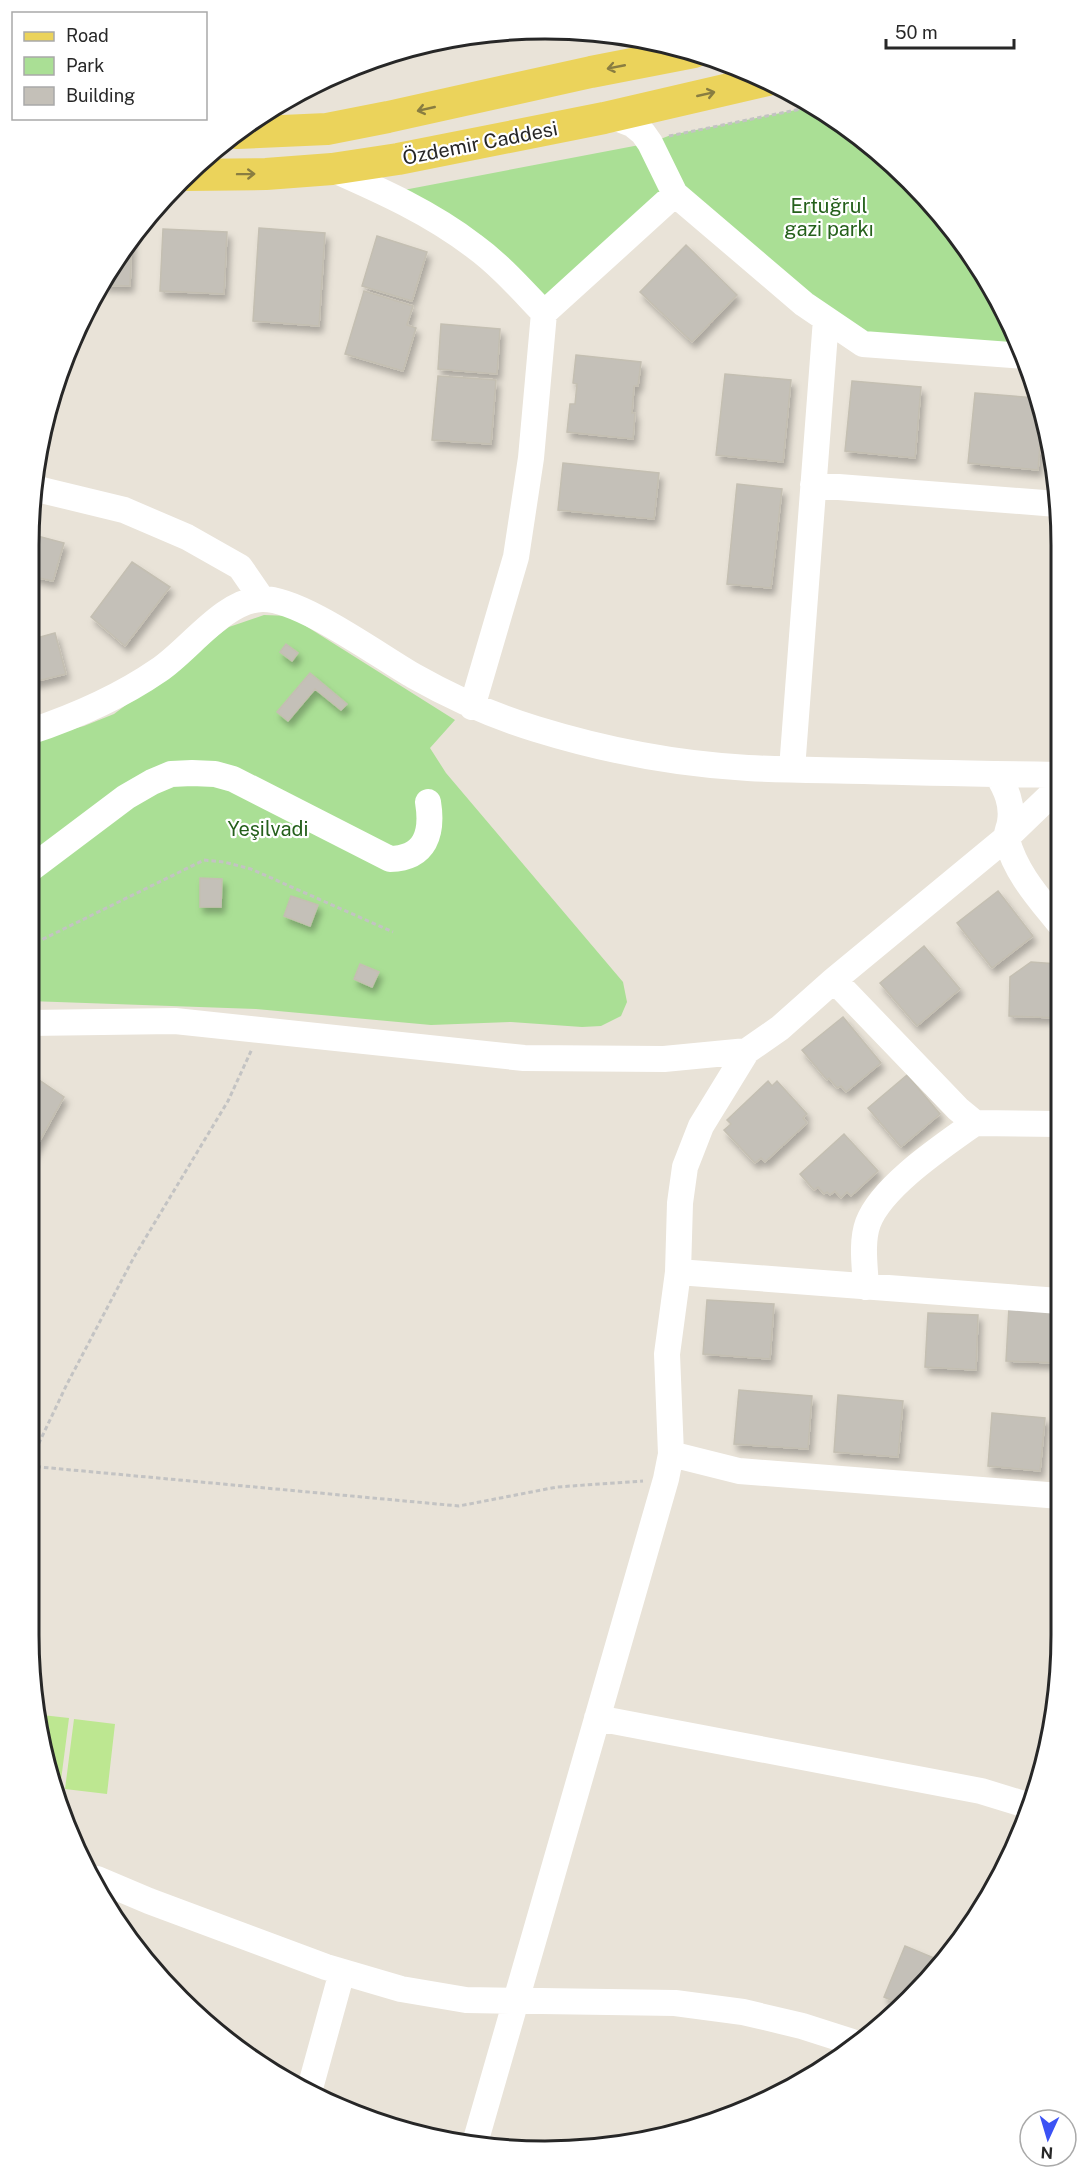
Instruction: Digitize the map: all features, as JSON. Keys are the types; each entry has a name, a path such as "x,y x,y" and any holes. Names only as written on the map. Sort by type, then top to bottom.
{"main road":[{"path":"253,132 337,127 675,56"},
{"name":"Özdemir Caddesi","path":"200,175 266,174 332,169 398,159 604,118 752,84"}],"street":[{"path":"650,143 657,120 675,101"},
{"path":"604,118 619,119 632,124 650,143 675,194 804,304 863,344 1014,355"},
{"path":"332,169 388,193 433,218 474,246 506,273 544,313"},
{"path":"472,707 516,557 531,458 544,313 675,194"},
{"path":"792,769 826,319"},
{"path":"813,485 1049,503"},
{"path":"42,491 124,510 187,537 240,567 262,599"},
{"path":"39,728 131,687 161,669 210,625 235,607 262,599 286,603 311,614 472,707 533,728 597,746 675,761 746,768 1051,775"},
{"path":"39,862 126,797 171,774 215,774 233,779 390,859 401,859 412,855 423,845 431,820 428,802"},
{"path":"997,774 1004,785 1011,808 1006,837 1020,875 1051,913"},
{"path":"478,2137 666,1479 671,1454 667,1354 678,1272 680,1203 685,1167 701,1126 747,1051 780,1029 834,980 1006,837 1051,795"},
{"path":"834,980 958,1109 975,1123"},
{"path":"39,1023 176,1021 524,1058 664,1059 747,1051"},
{"path":"866,1287 864,1253 868,1223 881,1202 903,1178 975,1123 1051,1124"},
{"path":"678,1272 1051,1300"},
{"path":"671,1454 739,1471 1051,1495"},
{"path":"597,1718 981,1791 1022,1804"},
{"path":"103,1881 226,1930 342,1972 411,1991 466,2000 675,2003 743,2012 802,2026 847,2040"},
{"path":"311,2084 342,1972"}],"path":[{"path":"650,143 671,135 801,109"},
{"path":"39,941 204,860 224,862 251,870 393,932"},
{"path":"39,1444 129,1268 228,1101 261,1031"},
{"path":"39,1466 459,1506 557,1487 666,1479"}],"green space":[{"name":"Ertuğrul gazi parkı","path":"801,109 826,124 879,165 925,211 966,264 999,321 1011,348 863,344 675,194 544,313 388,193 650,143 671,135"},
{"name":"Yeşilvadi","path":"264,615 290,616 455,720 430,748 446,773 623,982 627,1002 621,1016 601,1026 582,1027 511,1022 431,1025 256,1009 39,1001 39,738 84,726 114,714 229,627"},
{"path":"46,1715 69,1718 61,1781"},
{"path":"74,1719 115,1724 107,1794 65,1789"}],"building":[{"path":"259,228 325,233 319,326 253,321"},
{"path":"163,229 227,232 224,294 160,291"},
{"path":"377,236 427,252 412,301 362,286"},
{"path":"686,245 737,295 692,342 640,292"},
{"path":"131,254 130,286 111,285"},
{"path":"364,291 413,306 407,325 416,328 403,371 345,354"},
{"path":"441,324 500,329 497,374 438,369"},
{"path":"576,355 641,362 638,386 634,386 633,439 567,432 570,404 575,404 577,384 573,383"},
{"path":"725,374 791,380 783,462 716,455"},
{"path":"438,376 496,380 491,444 432,440"},
{"path":"852,381 921,387 915,458 845,451"},
{"path":"975,393 1029,397 1040,443 1038,470 968,463"},
{"path":"563,463 659,473 654,519 558,510"},
{"path":"737,484 782,489 771,588 727,584"},
{"path":"39,536 64,543 53,581 39,578"},
{"path":"132,562 170,587 125,646 91,617"},
{"path":"55,633 66,674 39,681 39,637"},
{"path":"286,644 298,653 292,661 280,652"},
{"path":"310,673 347,704 341,710 315,689 288,721 277,712"},
{"path":"200,878 222,879 221,907 200,907"},
{"path":"998,891 1033,936 992,968 957,923"},
{"path":"291,896 318,905 310,926 284,916"},
{"path":"924,946 960,989 917,1026 880,983"},
{"path":"1031,962 1051,963 1051,1018 1009,1016 1010,977"},
{"path":"360,964 379,972 372,987 354,979"},
{"path":"843,1017 881,1063 846,1092 841,1086 837,1088 829,1078 827,1080 802,1050"},
{"path":"907,1075 940,1114 901,1147 868,1108"},
{"path":"39,1080 64,1097 39,1142"},
{"path":"768,1081 772,1086 777,1081 807,1114 803,1118 807,1123 765,1162 761,1158 755,1163 724,1130 731,1124 727,1120"},
{"path":"844,1134 878,1171 851,1196 847,1192 841,1198 835,1191 830,1195 827,1192 824,1194 818,1187 814,1190 800,1174"},
{"path":"707,1300 774,1304 770,1359 703,1354"},
{"path":"1009,1307 1051,1310 1051,1363 1006,1361"},
{"path":"928,1313 978,1315 976,1370 925,1367"},
{"path":"739,1390 812,1396 808,1449 734,1444"},
{"path":"838,1395 903,1401 898,1457 834,1452"},
{"path":"992,1413 1045,1418 1040,1471 988,1466"},
{"path":"905,1946 934,1958 894,2001 884,1997"}]}
